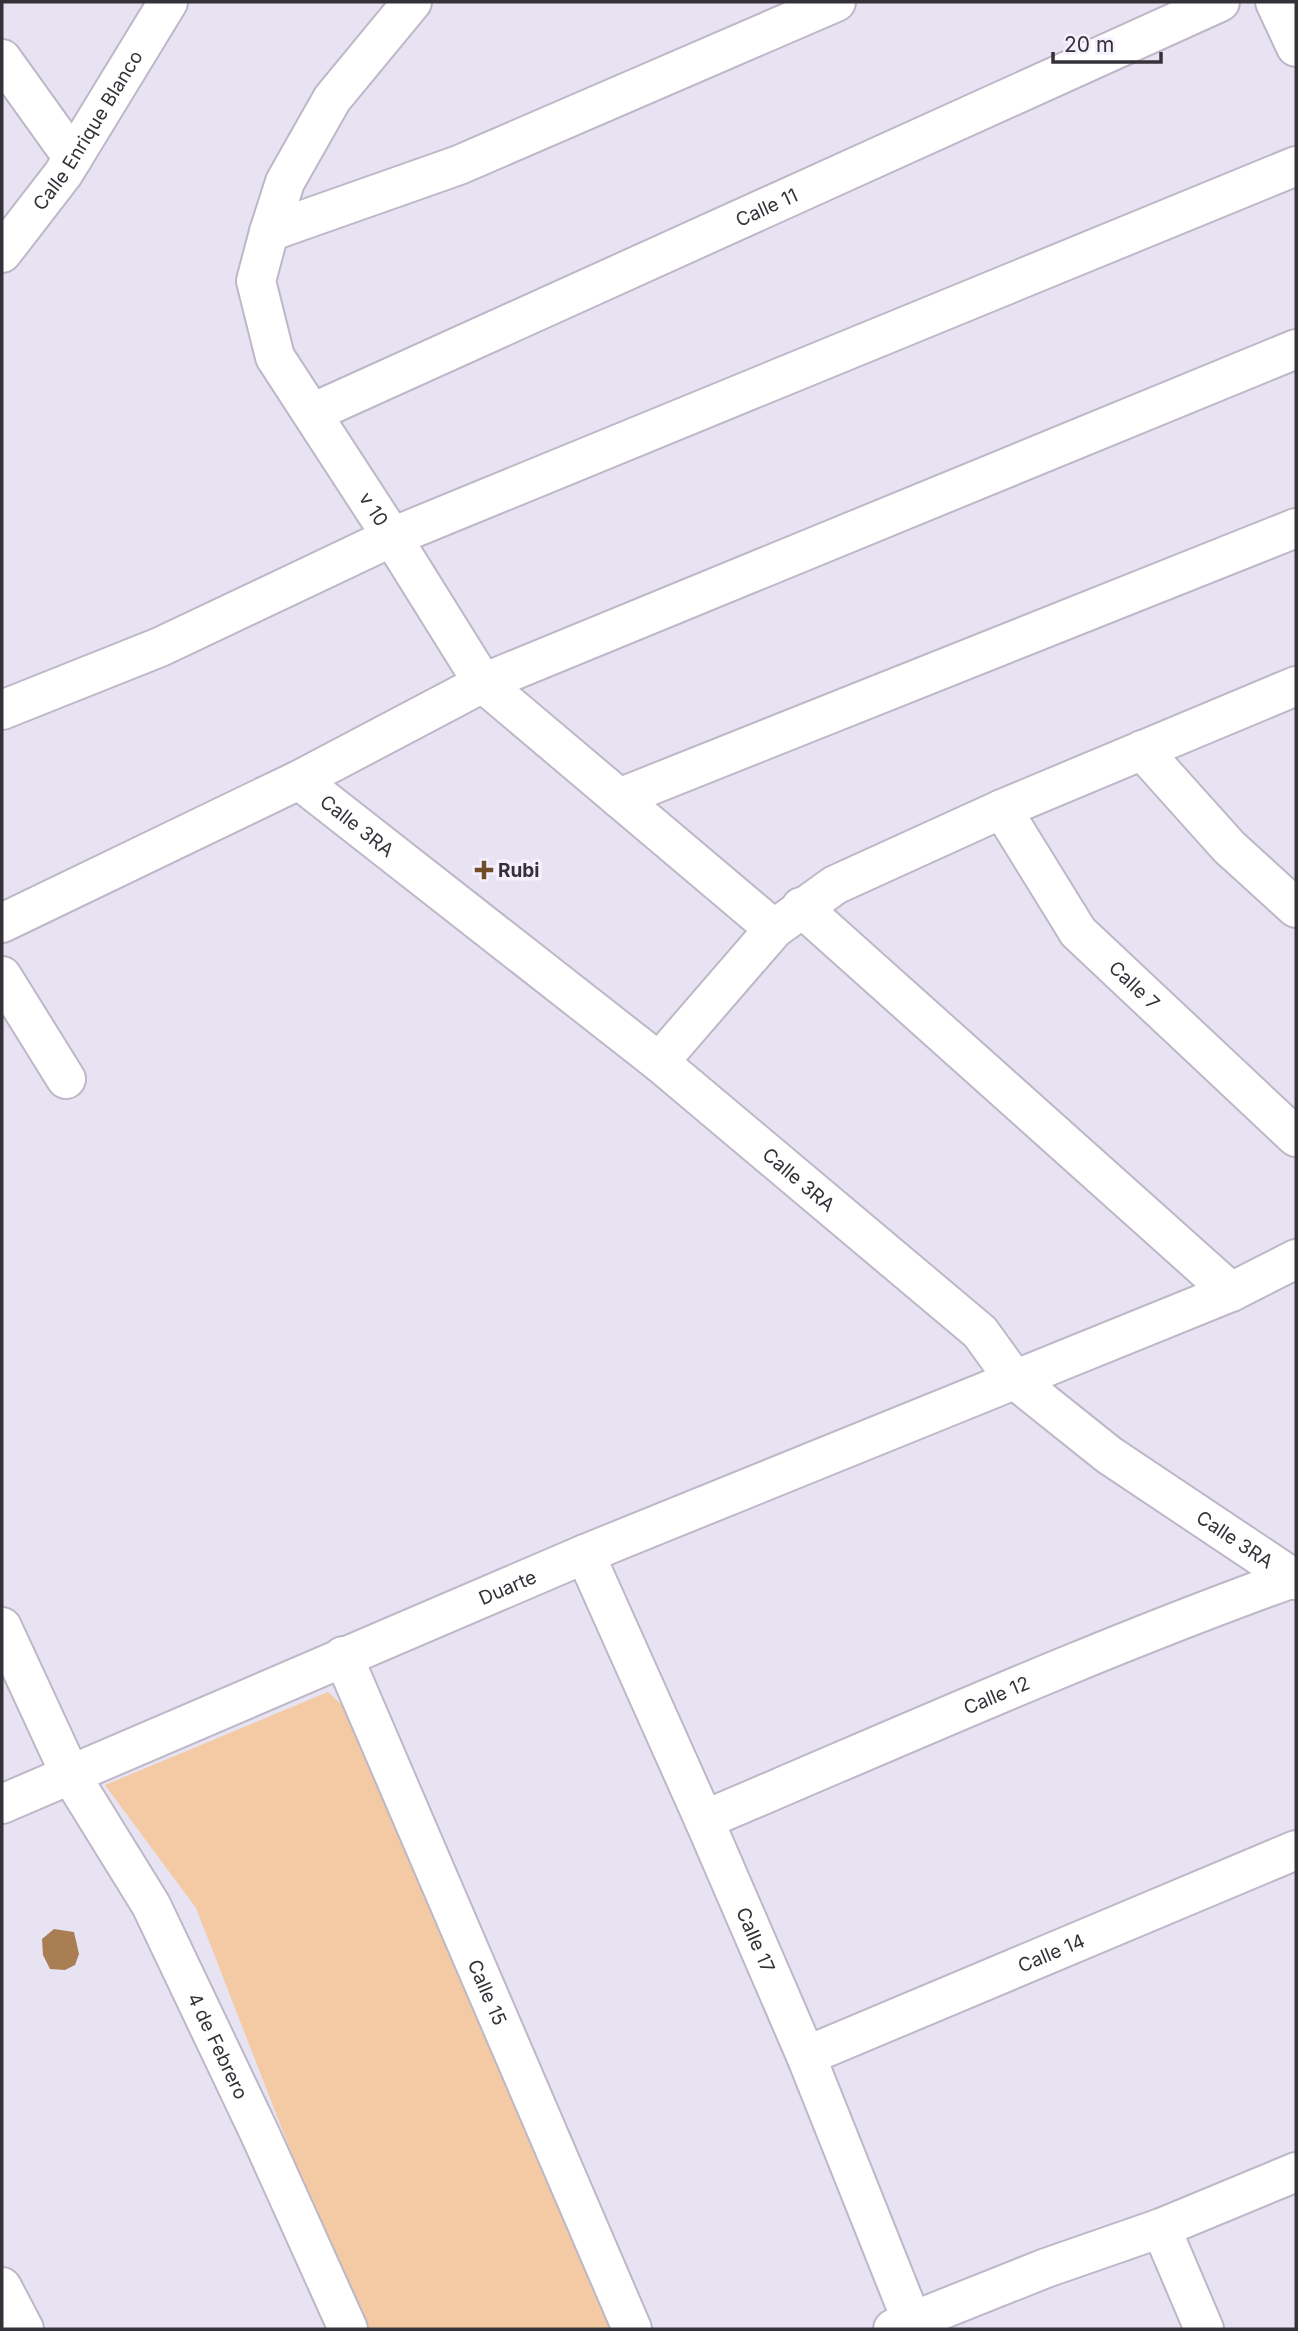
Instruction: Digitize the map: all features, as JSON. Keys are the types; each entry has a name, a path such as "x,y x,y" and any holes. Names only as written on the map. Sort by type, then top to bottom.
{"street":[{"name":"Calle Enrique Blanco","path":"2,253 73,158 168,2"},
{"path":"269,232 459,165 836,2"},
{"name":"Calle 11","path":"312,413 1220,2"},
{"path":"1275,2 1296,47"},
{"name":"v 10","path":"411,4 332,99 285,182 256,281 275,357 392,537 482,683 619,798 788,918 1231,1292"},
{"path":"2,59 73,158"},
{"path":"2,710 160,647 392,537 1296,166"},
{"path":"2,923 299,780 482,683 1296,349"},
{"path":"619,798 1296,528"},
{"path":"659,1062 788,918 835,885 1002,809 1142,750 1291,695"},
{"path":"1142,750 1229,847 1296,908"},
{"name":"Calle 3RA","path":"299,780 659,1062 980,1332 1014,1380 1109,1455 1294,1579"},
{"name":"Calle 7","path":"1002,809 1079,932 1296,1138"},
{"path":"2,976 66,1079"},
{"name":"Duarte","path":"2,1804 585,1553 1231,1292 1296,1259"},
{"name":"Calle 17","path":"585,1553 705,1820 806,2056 907,2326"},
{"name":"Calle 12","path":"705,1820 1113,1647 1199,1612 1294,1579"},
{"name":"4 de Febrero","path":"2,1627 70,1774 151,1905 348,2329"},
{"name":"Calle 15","path":"343,1656 632,2329"},
{"name":"Calle 14","path":"806,2056 1296,1850"},
{"path":"907,2326 1046,2268 1161,2228 1296,2172"},
{"path":"1161,2228 1204,2329"},
{"path":"2,2287 24,2329"}],"shaded area":[{"path":"328,1692 378,1739 632,2329 360,2329 196,1908 105,1785"},
{"path":"54,1929 74,1932 79,1954 75,1965 65,1970 50,1969 43,1955 42,1939"}],"place":[{"name":"Rubi","path":"484,870"}]}
